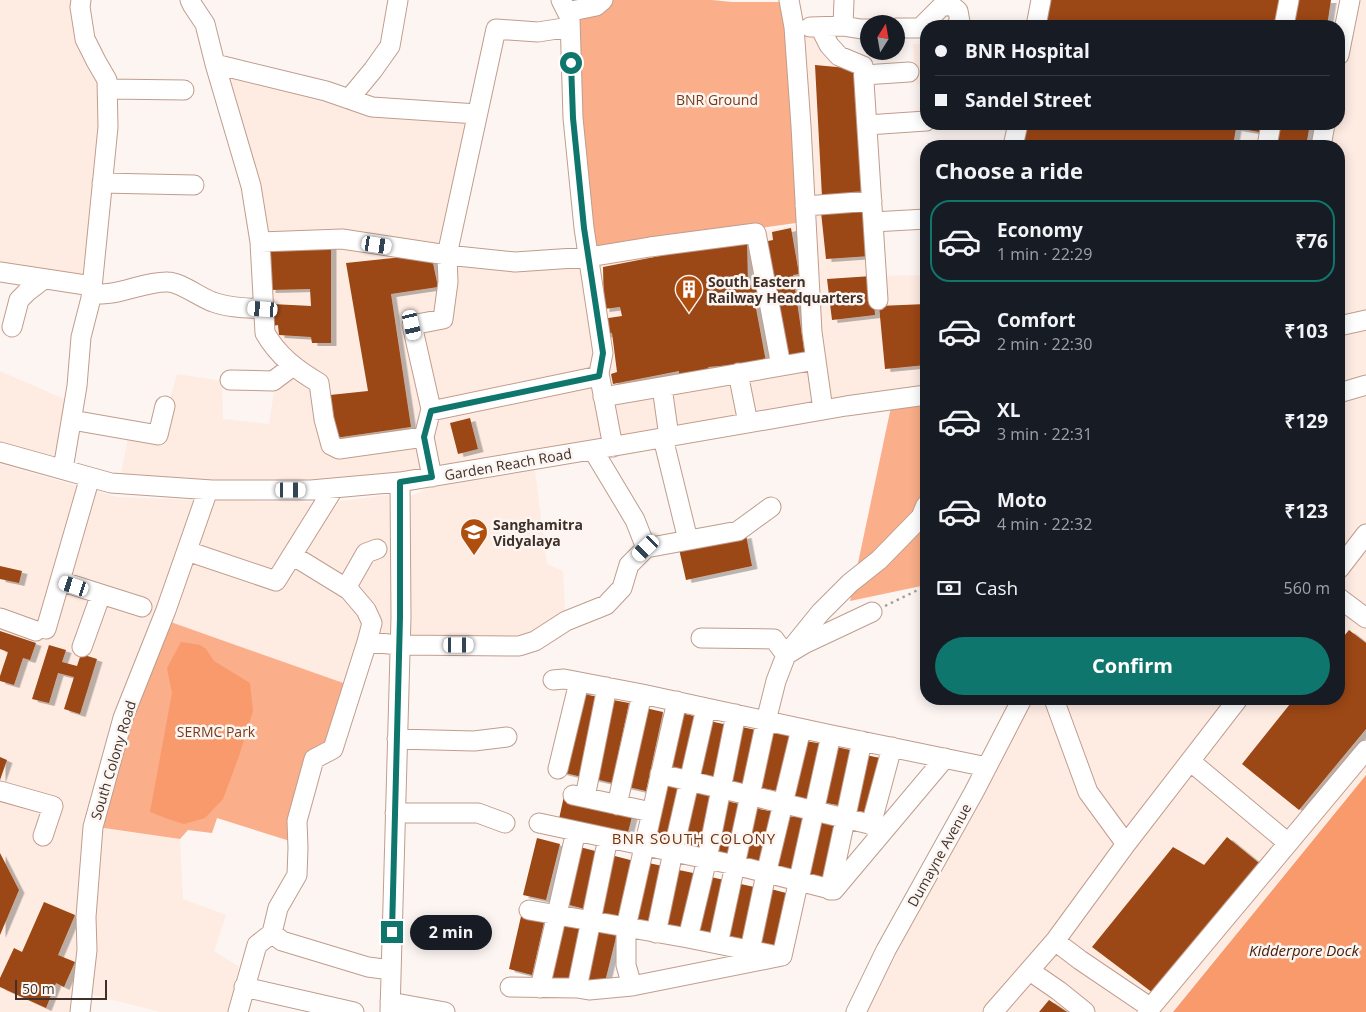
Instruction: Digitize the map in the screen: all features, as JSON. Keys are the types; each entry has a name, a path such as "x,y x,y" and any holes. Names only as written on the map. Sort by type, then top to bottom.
{"street":[{"path":"63,469 77,386 81,337 92,290 108,127 108,80 85,39 80,6 81,0"},
{"path":"190,0 205,24 251,186 260,242 265,333 272,345 286,360 319,384 324,419 331,445 339,449 424,437"},
{"path":"349,99 390,46 398,0"},
{"path":"432,477 424,437 431,411 412,325 443,318 448,282 447,256 496,29 538,32 566,13 596,6 603,0"},
{"path":"789,0 794,27 812,332 823,410"},
{"path":"843,26 844,0"},
{"path":"1037,20 1041,0"},
{"path":"1285,20 1289,0"},
{"path":"1345,25 1350,0"},
{"path":"929,20 941,7 951,4 958,11 960,20"},
{"path":"566,13 573,118 584,228 603,353 599,376 612,447"},
{"path":"820,26 829,44 839,56 863,66 878,300"},
{"path":"794,27 843,26 860,29"},
{"path":"905,28 920,27"},
{"path":"215,64 326,90 372,107 477,114"},
{"path":"864,74 909,72"},
{"path":"108,89 184,90"},
{"path":"867,125 920,121"},
{"path":"102,183 194,185"},
{"path":"805,206 872,201"},
{"path":"874,222 920,219"},
{"path":"260,242 342,239 447,256 515,262 589,258 650,247 756,233 780,366"},
{"path":"0,272 44,279 92,290 120,292 155,283 170,282 214,303 263,309"},
{"path":"12,327 19,300 44,279"},
{"path":"1345,325 1366,320"},
{"path":"603,396 816,360"},
{"path":"230,380 273,381 294,366"},
{"path":"738,373 748,423"},
{"path":"431,411 599,376"},
{"path":"1345,391 1366,385"},
{"path":"662,387 666,437 688,540"},
{"name":"Garden Reach Road","path":"0,452 111,483 208,490 311,490 400,482 846,406 920,397"},
{"path":"72,420 158,435 165,406"},
{"path":"593,450 635,520 646,548"},
{"path":"0,618 41,630 60,581 90,477"},
{"path":"400,482 400,645 390,1007 445,1012"},
{"path":"187,551 276,581 334,488"},
{"name":"South Colony Road","path":"80,1012 87,950 86,917 93,826 123,718 166,610 208,490"},
{"path":"367,642 400,645 519,646 535,641 566,621 606,605 622,588 629,565 646,548 738,531 771,507"},
{"path":"718,944 766,721 776,681 786,655 820,613 850,583 879,560 920,518"},
{"path":"1345,561 1366,534"},
{"path":"346,588 366,554 376,549"},
{"path":"238,1012 257,945 272,933 278,908 297,875 297,820 314,759 333,749 372,623 366,610 350,590 292,555"},
{"path":"60,581 142,607"},
{"path":"82,647 101,594"},
{"path":"1345,602 1366,618"},
{"path":"786,655 804,644 872,612"},
{"path":"701,638 774,639 786,655"},
{"path":"553,680 579,682 642,694 986,767"},
{"path":"558,770 579,682"},
{"path":"607,687 578,796 651,812"},
{"path":"618,804 642,694"},
{"path":"632,986 626,964 626,927 676,701"},
{"name":"Dumayne Avenue","path":"856,1012 886,950 1019,705"},
{"path":"1056,705 1088,792 1126,844"},
{"path":"993,1012 1056,941 1126,844 1233,705"},
{"path":"656,932 706,708"},
{"path":"688,938 707,860 736,714"},
{"path":"750,950 801,728"},
{"path":"782,956 832,735"},
{"path":"397,739 474,741 507,737"},
{"path":"830,890 862,741"},
{"path":"879,827 892,747"},
{"path":"1056,941 1149,1010 1366,750"},
{"path":"539,823 735,865 834,890 879,827 945,758"},
{"path":"1190,762 1288,843"},
{"path":"660,774 879,827"},
{"path":"0,791 52,806 43,836"},
{"path":"395,813 478,813 505,823"},
{"path":"540,988 576,831"},
{"path":"577,988 608,838"},
{"path":"528,910 782,956"},
{"path":"272,933 282,941 368,967 391,970"},
{"path":"510,987 577,988 589,990 632,986 782,956"},
{"path":"1030,971 1085,1012"},
{"path":"244,987 354,1012"}],"path":[{"path":"872,612 920,589"}],"shaded area":[{"path":"0,0 79,0 105,81 90,282 0,268"},
{"path":"1352,0 1366,0 1366,316 1345,321 1345,140 1325,140 1327,130 1345,130 1345,36"},
{"path":"818,30 861,68 875,276 920,275 920,391 826,406 797,31"},
{"path":"913,44 920,44 920,86 915,81"},
{"path":"222,71 333,95 473,114 450,257 508,271 585,260 608,445 312,486 120,479 129,433 160,435 177,374 222,381 223,419 269,424 275,385 295,365 276,344"},
{"path":"802,224 820,407 616,442 592,258 756,233"},
{"path":"1366,322 1366,774 1172,1012 860,1012 1023,705 1345,705 1345,327"},
{"path":"0,371 71,402 61,466 0,448"},
{"name":"Sanghamitra Vidyalaya","path":"534,463 547,564 563,571 565,612 528,641 404,641 404,500 439,482"},
{"path":"0,464 117,497 195,500 88,824 76,1012 0,1012"},
{"path":"396,494 396,637 365,635 349,685 165,620 210,500 325,503"},
{"path":"99,828 180,839 183,899 226,915 214,951 239,967 229,1012 160,1012 86,993"}],"green space":[{"name":"BNR Ground","path":"606,0 785,2 803,222 591,252 573,16"},
{"path":"920,403 920,586 850,601 891,407"},
{"name":"SERMC Park","path":"165,620 349,685 290,841 217,818 212,833 188,830 180,839 97,827 126,720"}],"water":[{"path":"181,642 200,645 206,649 214,661 250,683 253,711 223,799 205,818 184,824 150,812 172,693 167,668"},
{"name":"Kidderpore Dock","path":"1366,775 1366,1012 1173,1012"}],"building":[{"path":"1046,0 1281,0 1278,20 1042,20"},
{"path":"1296,0 1331,0 1328,20 1292,20"},
{"path":"815,65 858,69 866,194 822,197"},
{"path":"1020,130 1236,130 1234,140 1017,140"},
{"path":"1277,130 1309,130 1307,140 1275,140"},
{"path":"866,207 870,256 826,259 821,212"},
{"path":"791,228 799,274 793,275 805,356 785,359 763,242 773,240 772,232"},
{"name":"South Eastern Railway Headquarters","path":"747,239 748,285 757,285 763,305 755,303 766,362 708,367 712,374 679,380 679,371 613,384 611,374 617,372 612,333 604,335 602,319 622,316 620,307 604,309 603,267"},
{"path":"331,244 331,343 312,343 311,337 279,335 278,325 273,326 272,304 311,306 310,289 270,290 271,247"},
{"path":"431,254 438,287 391,294 411,427 335,438 330,395 368,391 346,263"},
{"path":"872,276 875,315 832,320 827,279"},
{"path":"920,304 920,366 885,369 879,306"},
{"path":"470,418 478,449 458,454 450,423"},
{"path":"746,535 752,566 686,580 679,549"},
{"path":"0,566 22,571 19,583 0,579"},
{"path":"1349,630 1366,643 1366,729 1299,810 1242,764 1289,705 1345,705 1345,635"},
{"path":"0,631 36,643 30,660 23,658 14,685 0,681 8,652 0,649"},
{"path":"49,645 66,650 62,662 77,666 81,654 97,659 80,714 64,709 74,677 58,673 49,703 32,699"},
{"path":"578,693 599,697 582,777 561,772"},
{"path":"608,699 629,703 612,783 591,778"},
{"path":"641,707 663,712 646,791 624,786"},
{"path":"676,712 699,717 688,772 664,768"},
{"path":"705,720 728,725 717,780 693,775"},
{"path":"737,726 761,731 749,786 726,781"},
{"path":"767,731 790,736 779,791 755,787"},
{"path":"800,740 823,744 812,800 788,795"},
{"path":"832,746 855,751 844,806 820,802"},
{"path":"861,754 885,759 873,814 850,809"},
{"path":"0,757 7,760 0,780"},
{"path":"659,784 682,789 671,844 647,839"},
{"path":"688,791 712,796 700,852 677,847"},
{"path":"564,796 633,813 627,836 559,819"},
{"path":"721,800 745,805 733,860 710,855"},
{"path":"750,807 774,812 762,867 739,862"},
{"path":"783,813 806,818 795,873 771,869"},
{"path":"816,820 839,825 828,881 805,876"},
{"path":"1227,837 1259,863 1153,993 1092,947 1173,847 1204,865"},
{"path":"537,838 560,844 546,900 523,895"},
{"path":"576,846 599,852 585,909 562,903"},
{"path":"0,853 19,890 0,935"},
{"path":"611,855 634,861 621,917 598,912"},
{"path":"644,862 667,867 653,924 630,918"},
{"path":"674,869 698,874 684,931 661,925"},
{"path":"706,876 729,881 716,938 693,933"},
{"path":"736,883 759,888 745,945 722,940"},
{"path":"767,888 790,894 777,951 754,945"},
{"path":"44,902 75,915 58,955 75,962 64,987 56,983 46,1008 0,987 0,978 14,948 22,952"},
{"path":"522,912 545,918 532,975 509,969"},
{"path":"560,922 583,927 570,984 547,979"},
{"path":"595,924 618,929 604,986 581,981"},
{"path":"1049,1000 1067,1012 1039,1012"}],"place":[{"name":"South Eastern Railway Headquarters","path":"689,313"},
{"name":"Sanghamitra Vidyalaya","path":"474,556"}],"district":[{"name":"BNR SOUTH COLONY","path":"694,838"}],"route":[{"path":"392,932 400,617 400,482 432,477 424,437 431,411 599,376 603,353 584,228 573,118 571,63"}]}
